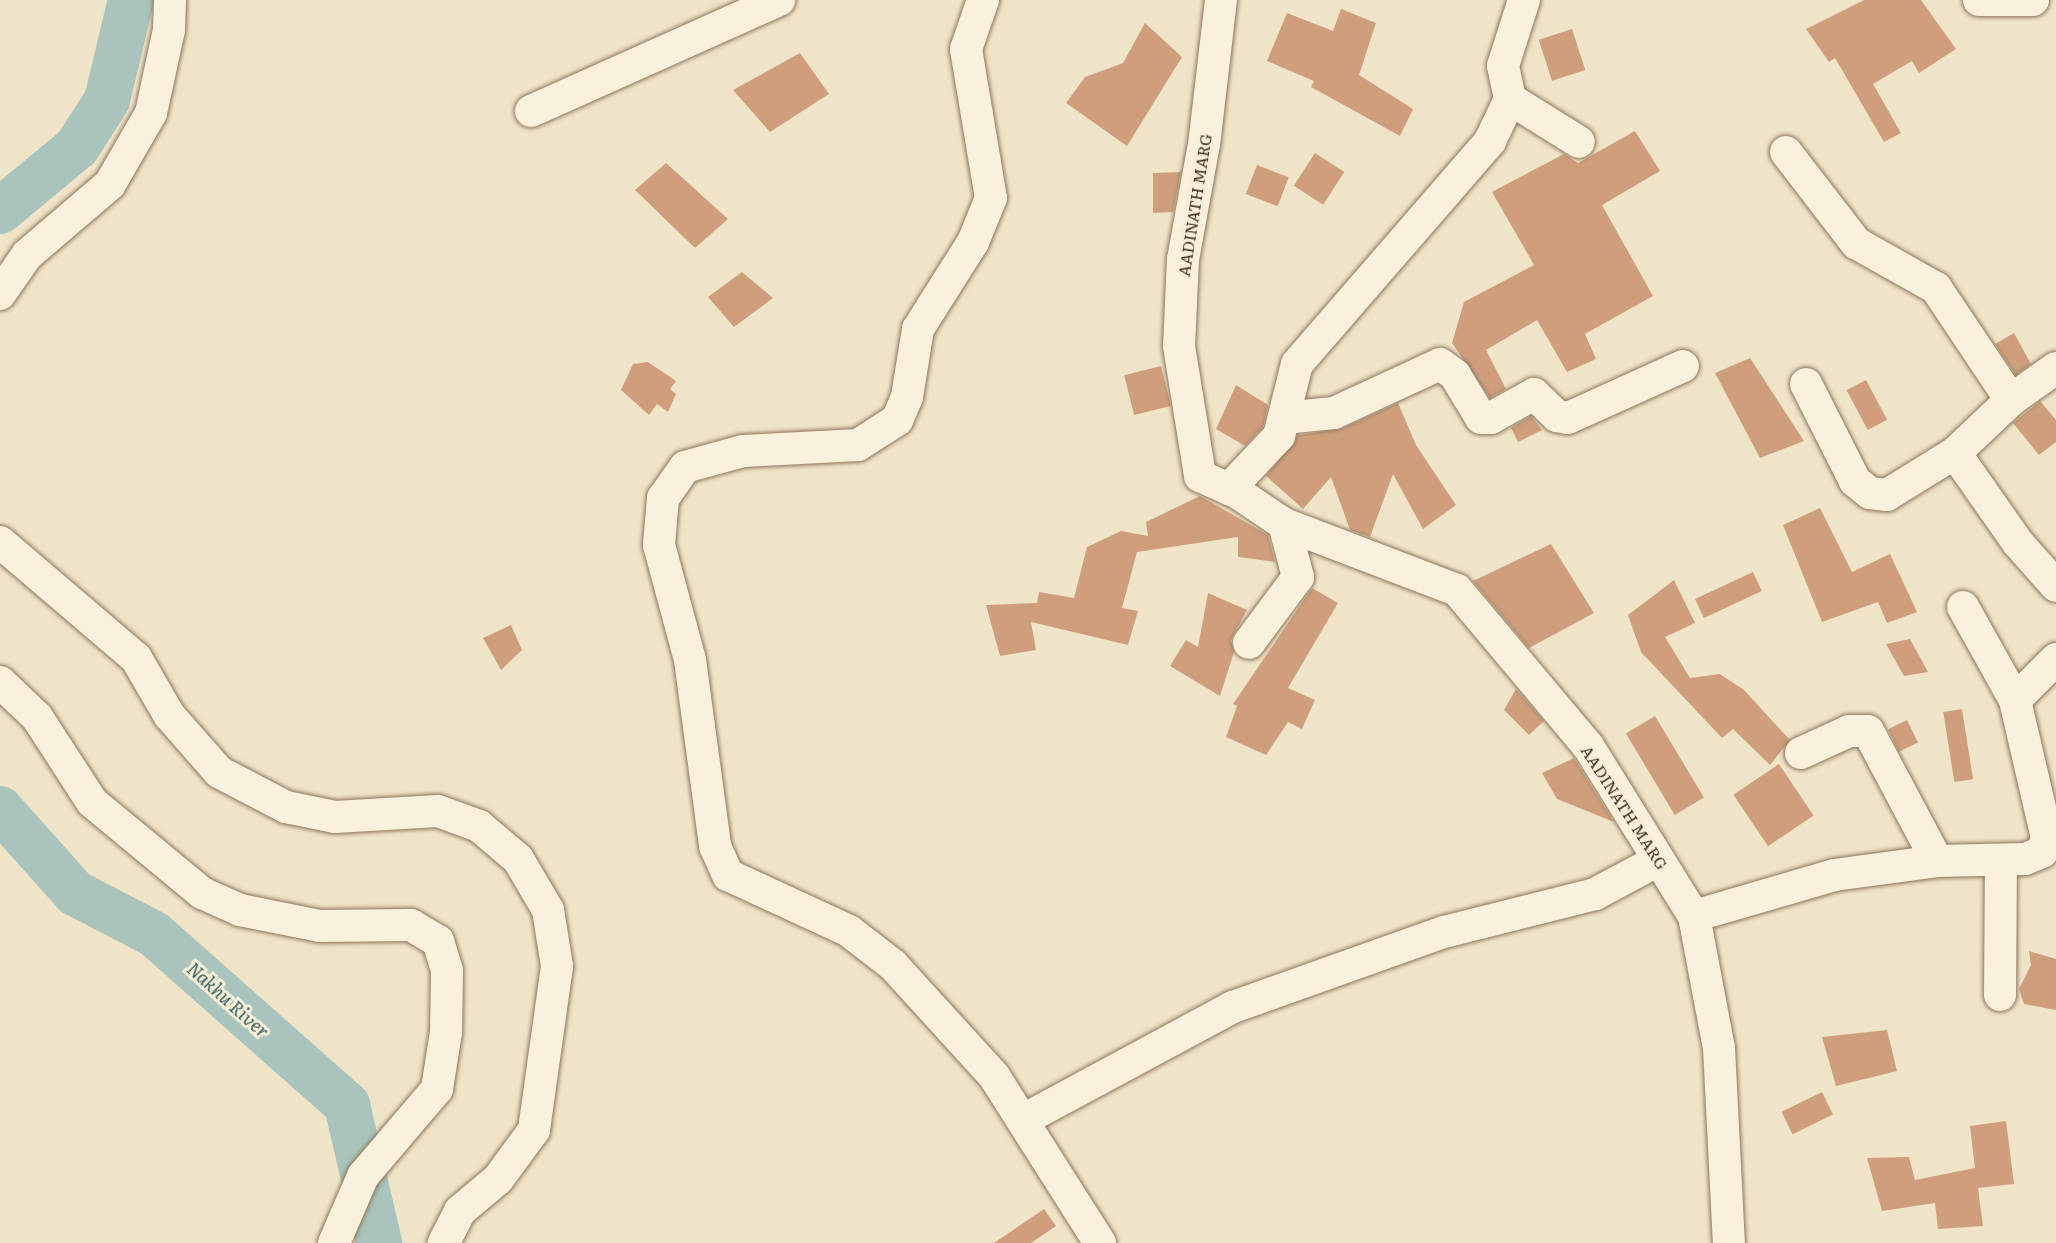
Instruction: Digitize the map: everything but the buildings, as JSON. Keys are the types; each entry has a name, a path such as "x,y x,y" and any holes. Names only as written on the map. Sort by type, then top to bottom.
{"street":[{"path":"0,294 27,255 110,184 151,112 169,30 170,0"},
{"path":"531,111 779,0"},
{"path":"983,0 966,49 991,198 973,242 918,329 908,397 897,420 858,445 743,451 685,467 663,498 659,545 690,660 716,846 728,875 849,930 893,965 994,1077 1100,1243"},
{"name":"AADINATH MARG","path":"1221,0 1204,144 1183,259 1179,345 1200,477 1233,491 1284,524 1457,590 1588,746 1694,916 1719,1048 1729,1243"},
{"path":"1233,491 1269,452 1284,418 1297,364 1490,141 1510,99 1503,66 1524,0"},
{"path":"1979,0 2033,0"},
{"path":"1510,99 1579,142"},
{"path":"1786,152 1856,243 1936,288 2011,400"},
{"path":"1284,418 1334,413 1440,364 1455,375 1481,417 1491,418 1534,394 1557,416 1568,418 1683,366"},
{"path":"1806,384 1855,481 1870,493 1887,495 1911,484 1955,453 2011,400 2056,368"},
{"path":"1955,453 2018,543 2056,586"},
{"path":"1250,643 1298,577 1284,524"},
{"path":"0,542 136,658 169,715 219,772 286,807 335,817 438,811 479,826 518,859 548,910 557,966 534,1130 498,1179 460,1211 444,1243"},
{"path":"1694,916 1834,875 1937,861 2001,860 2049,846 2015,700 1963,607"},
{"path":"2015,700 2056,659"},
{"path":"0,682 37,717 92,802 202,893 240,910 320,926 411,925 438,940 447,971 446,1032 437,1089 363,1176 334,1243"},
{"path":"1801,753 1849,731 1868,731 1937,861"},
{"path":"1023,1120 1233,1007 1444,932 1595,894 1659,860"},
{"path":"2000,995 2001,860"}],"waterway":[{"name":"Nakhu River","path":"0,211 77,147 107,100 131,0"},
{"name":"Nakhu River","path":"0,809 75,893 154,934 347,1105 379,1243"}]}
